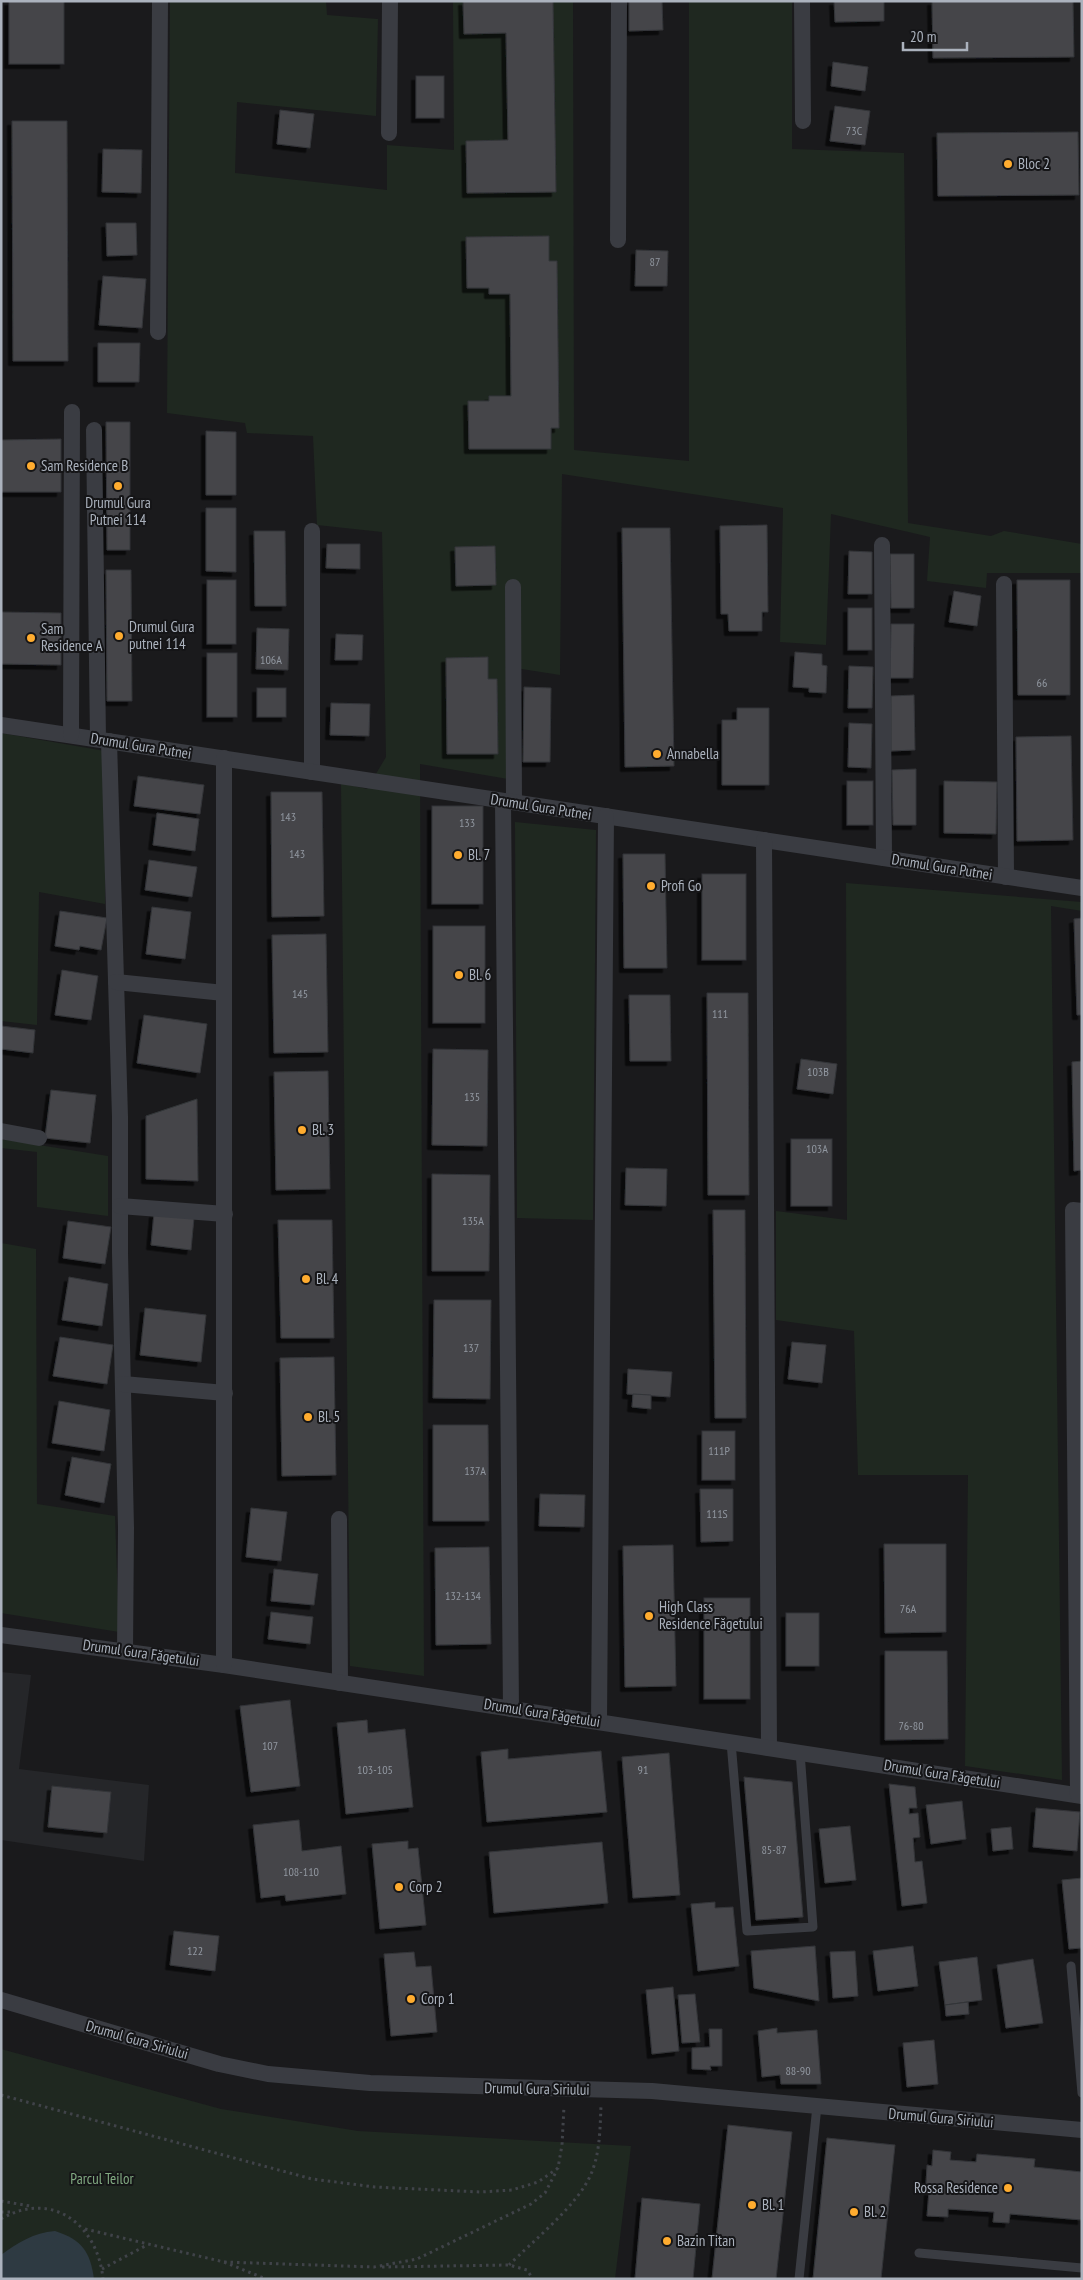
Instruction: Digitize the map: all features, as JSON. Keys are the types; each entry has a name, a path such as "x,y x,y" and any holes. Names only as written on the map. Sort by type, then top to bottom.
{"street":[{"path":"158,332 160,1"},
{"path":"389,133 390,1"},
{"path":"618,240 619,1"},
{"path":"802,1 803,122"},
{"path":"71,735 72,412"},
{"path":"94,430 103,740 116,982 126,1528 125,1651"},
{"path":"312,531 312,772"},
{"path":"882,545 884,858"},
{"path":"1004,584 1006,877"},
{"path":"511,1709 509,802 513,587"},
{"name":"Drumul Gura Putnei","path":"1,725 1082,888"},
{"path":"224,758 224,1665"},
{"path":"599,1722 606,816"},
{"path":"764,840 769,1748"},
{"path":"116,982 224,993"},
{"path":"1,1131 39,1138"},
{"path":"120,1206 225,1214"},
{"path":"1080,1795 1073,1210 1082,1211"},
{"path":"123,1384 225,1393"},
{"path":"339,1519 340,1683"},
{"name":"Drumul Gura Făgetului","path":"1,1635 224,1665 1080,1795"},
{"name":"Drumul Gura Siriului","path":"1,2000 219,2064 268,2074 370,2083 652,2091 1082,2130"}],"lane":[{"path":"731,1742 747,1931 813,1927 800,1752"},
{"path":"1071,1966 1082,2093"},
{"path":"799,2279 817,2106"},
{"path":"919,2253 1082,2268"}],"path":[{"path":"374,2267 417,2259 531,2204 545,2193 558,2168 562,2145 564,2089"},
{"path":"509,2265 575,2200 591,2175 598,2149 602,2090"},
{"path":"1,2095 312,2179 375,2187 480,2192 512,2190 538,2182 558,2168"},
{"path":"1,2201 47,2208 69,2217 85,2229 224,2262 266,2279"},
{"path":"1,2219 12,2212 32,2206"},
{"path":"1,2212 12,2212"},
{"path":"85,2229 98,2254 103,2279"},
{"path":"102,2268 148,2245"},
{"path":"224,2262 374,2267 509,2265 527,2270 533,2279"}],"shaded area":[{"path":"1,1672 31,1675 19,1769 149,1785 144,1861 1,1840"},
{"path":"55,2231 72,2238 83,2248 90,2261 94,2279 1,2279 1,2255 26,2239"}],"green space":[{"path":"170,1 326,1 327,15 378,19 376,116 237,102 235,173 387,190 387,145 454,150 453,1 573,1 574,450 689,461 689,1 792,1 792,149 904,153 908,523 991,536 1004,531 1082,544 1082,573 987,573 986,588 927,581 930,537 831,514 826,645 780,642 783,508 562,474 560,675 509,667 508,779 420,764 424,1676 350,1666 341,783 367,789 386,757 382,532 317,525 313,436 247,433 245,423 167,413"},
{"path":"1,733 105,751 105,904 39,892 37,1025 1,1021"},
{"path":"515,822 596,830 593,1220 517,1218"},
{"path":"846,883 1082,902 1082,911 1051,906 1062,1780 965,1766 968,1475 858,1475 854,1331 776,1320 776,1211 847,1220"},
{"path":"1,1139 108,1156 108,1216 37,1207 37,1152 1,1148"},
{"path":"1,1243 36,1249 37,1504 115,1516 119,1632 1,1613"},
{"name":"Parcul Teilor","path":"1,2049 221,2109 358,2131 631,2146 615,2279 1,2279"}],"building":[{"path":"9,1 64,1 64,64 9,64"},
{"path":"463,1 553,1 556,192 467,193 466,141 508,140 506,33 464,34"},
{"path":"629,1 662,1 663,30 629,31"},
{"path":"834,1 884,1 884,21 835,22"},
{"path":"932,1 1073,1 1074,57 933,58"},
{"path":"833,62 868,67 865,91 831,86"},
{"path":"416,76 444,76 444,118 416,118"},
{"path":"835,106 870,111 865,145 830,141"},
{"path":"280,110 314,114 310,148 277,144"},
{"path":"12,121 67,121 68,361 13,361"},
{"name":"Bloc 2","path":"1078,132 1079,195 938,196 937,133"},
{"path":"103,149 142,150 141,193 102,192"},
{"path":"106,223 136,223 137,255 107,256"},
{"path":"549,236 549,261 557,261 559,428 551,428 551,449 469,449 468,401 489,401 489,396 511,396 510,294 489,294 489,288 467,288 466,237"},
{"path":"636,250 668,251 667,286 635,286"},
{"path":"103,276 146,279 142,328 99,325"},
{"path":"98,343 140,343 139,382 98,382"},
{"name":"Drumul Gura Putnei 114","path":"106,422 130,422 130,550 107,550"},
{"path":"206,431 236,432 236,495 206,495"},
{"name":"Sam Residence B","path":"61,439 61,492 1,492 1,440"},
{"path":"206,508 236,508 236,572 206,571"},
{"path":"767,525 768,612 762,612 762,631 729,631 728,614 721,614 720,526"},
{"path":"622,528 670,528 674,766 625,767"},
{"path":"254,531 285,531 286,606 255,606"},
{"path":"327,544 360,544 360,569 326,568"},
{"path":"495,546 496,585 456,586 455,547"},
{"path":"849,551 872,552 872,594 848,594"},
{"path":"890,554 914,554 914,608 891,608"},
{"name":"Drumul Gura putnei 114","path":"106,570 131,570 132,701 107,701"},
{"path":"207,580 236,580 236,644 207,644"},
{"path":"1017,580 1070,580 1070,695 1018,695"},
{"path":"954,591 981,596 977,626 949,622"},
{"path":"848,608 872,608 872,650 848,650"},
{"name":"Sam Residence A","path":"1,612 61,613 61,665 1,664"},
{"path":"891,624 914,624 913,678 890,678"},
{"path":"257,628 289,629 288,670 256,669"},
{"path":"336,634 363,635 362,660 335,660"},
{"path":"795,652 822,654 822,665 827,666 826,693 809,692 809,688 793,687"},
{"path":"207,653 237,653 237,717 207,717"},
{"path":"488,657 488,679 497,679 498,754 447,754 446,658"},
{"path":"849,666 873,667 872,708 848,708"},
{"path":"524,687 551,688 550,762 523,762"},
{"path":"257,688 286,688 286,717 257,717"},
{"path":"914,695 915,750 891,751 891,696"},
{"path":"331,703 370,704 369,736 330,735"},
{"path":"737,708 769,708 769,785 722,785 722,720 737,720"},
{"path":"849,723 872,724 871,768 848,767"},
{"path":"1071,736 1073,840 1017,841 1016,737"},
{"path":"916,769 916,825 893,825 892,770"},
{"path":"138,776 204,785 200,814 134,806"},
{"path":"847,781 873,781 873,825 847,825"},
{"path":"944,781 997,782 996,834 944,833"},
{"path":"271,792 322,792 324,916 272,917"},
{"name":"Bl. 7","path":"432,806 483,806 483,904 432,904"},
{"path":"157,813 199,819 195,851 153,845"},
{"path":"623,854 665,854 667,968 624,968"},
{"path":"149,860 197,867 192,897 145,890"},
{"path":"702,874 746,874 746,960 702,960"},
{"path":"152,907 191,912 185,959 146,954"},
{"path":"60,911 107,918 101,950 80,946 79,950 55,946"},
{"path":"1082,918 1082,1015 1077,1015 1074,919"},
{"name":"Bl. 6","path":"433,926 485,926 485,1023 433,1023"},
{"path":"326,934 328,1052 274,1053 272,935"},
{"path":"62,970 98,976 91,1020 55,1015"},
{"path":"707,993 748,993 749,1195 708,1195"},
{"path":"629,995 670,995 671,1061 630,1061"},
{"path":"144,1015 207,1024 200,1073 137,1063"},
{"path":"1,1026 35,1030 33,1053 1,1049"},
{"path":"433,1049 488,1050 487,1146 432,1145"},
{"path":"801,1059 837,1064 833,1094 797,1089"},
{"path":"1082,1061 1082,1170 1074,1171 1072,1062"},
{"name":"Bl. 3","path":"328,1071 330,1189 276,1190 274,1072"},
{"path":"51,1090 96,1095 90,1143 45,1138"},
{"path":"197,1099 198,1181 146,1179 146,1116"},
{"path":"791,1139 832,1139 832,1206 791,1206"},
{"path":"626,1168 667,1169 666,1206 625,1205"},
{"path":"432,1174 490,1175 489,1271 432,1271"},
{"path":"713,1210 745,1210 746,1418 715,1418"},
{"path":"154,1213 194,1218 191,1250 151,1245"},
{"name":"Bl. 4","path":"278,1220 332,1220 334,1338 281,1338"},
{"path":"68,1221 111,1227 105,1264 63,1258"},
{"path":"69,1277 108,1284 102,1326 62,1320"},
{"path":"434,1300 491,1300 490,1399 433,1398"},
{"path":"145,1308 206,1315 201,1362 140,1355"},
{"path":"60,1337 113,1345 107,1384 53,1376"},
{"path":"792,1342 826,1345 822,1383 788,1379"},
{"name":"Bl. 5","path":"334,1357 336,1475 282,1476 280,1358"},
{"path":"628,1369 672,1372 670,1397 627,1394"},
{"path":"633,1394 651,1395 651,1409 632,1407"},
{"path":"59,1401 110,1410 104,1451 52,1443"},
{"path":"433,1425 488,1425 489,1521 433,1521"},
{"path":"702,1431 735,1431 735,1480 702,1480"},
{"path":"72,1457 111,1464 104,1503 65,1495"},
{"path":"700,1489 733,1489 733,1541 701,1542"},
{"path":"540,1494 585,1495 584,1527 539,1526"},
{"path":"251,1508 287,1512 281,1561 246,1557"},
{"path":"884,1544 946,1544 946,1632 885,1633"},
{"name":"High Class Residence Făgetului","path":"673,1545 676,1686 625,1687 623,1546"},
{"path":"489,1547 491,1644 436,1645 435,1548"},
{"path":"274,1569 318,1574 314,1605 271,1601"},
{"path":"704,1598 750,1598 750,1699 704,1699"},
{"path":"271,1612 313,1617 310,1644 268,1639"},
{"path":"786,1613 819,1613 819,1666 786,1666"},
{"path":"885,1651 947,1651 948,1739 885,1740"},
{"path":"290,1700 300,1786 251,1792 240,1706"},
{"path":"367,1720 368,1733 405,1729 413,1807 346,1814 337,1723"},
{"path":"508,1749 508,1759 601,1751 607,1812 487,1822 481,1752"},
{"path":"669,1753 680,1895 633,1898 622,1757"},
{"path":"744,1777 792,1782 803,1917 756,1920"},
{"path":"889,1784 915,1787 917,1808 909,1808 909,1814 918,1813 920,1837 913,1838 915,1862 922,1861 927,1903 902,1906"},
{"path":"52,1786 111,1792 107,1833 48,1827"},
{"path":"962,1801 966,1839 931,1844 926,1805"},
{"path":"1036,1808 1080,1812 1077,1851 1033,1847"},
{"path":"299,1820 302,1851 341,1846 346,1894 286,1901 285,1895 261,1898 253,1825"},
{"path":"850,1826 856,1880 825,1883 819,1829"},
{"path":"1011,1827 1013,1849 993,1851 991,1829"},
{"name":"Corp 2","path":"408,1841 408,1849 418,1848 426,1925 380,1929 372,1844"},
{"path":"602,1842 608,1903 494,1913 489,1852"},
{"path":"1082,1878 1082,1948 1069,1949 1062,1880"},
{"path":"715,1902 715,1908 733,1907 739,1966 698,1971 691,1904"},
{"path":"174,1931 219,1936 215,1971 170,1965"},
{"path":"815,1946 819,2001 754,1988 751,1951"},
{"path":"913,1946 918,1986 878,1991 873,1951"},
{"path":"855,1951 858,1996 833,1998 830,1952"},
{"name":"Corp 1","path":"414,1952 416,1967 431,1966 437,2032 391,2036 384,1954"},
{"path":"977,1957 982,2000 945,2005 939,1962"},
{"path":"1033,1959 1043,2023 1006,2028 997,1965"},
{"path":"673,1987 679,2051 652,2054 646,1990"},
{"path":"695,1994 700,2042 682,2043 678,1995"},
{"path":"968,2002 969,2014 946,2016 945,2005"},
{"path":"777,2028 777,2033 817,2030 821,2084 781,2084 780,2075 762,2077 758,2031"},
{"path":"709,2029 722,2029 722,2066 710,2066 711,2070 692,2069 692,2048 710,2047"},
{"path":"934,2040 938,2084 907,2087 903,2043"},
{"name":"Bl. 1","path":"728,2125 792,2132 776,2279 712,2279"},
{"name":"Bl. 2","path":"827,2138 895,2145 881,2279 813,2279"},
{"name":"Rossa Residence","path":"933,2150 951,2152 950,2160 976,2162 977,2154 1035,2159 1034,2167 1082,2172 1082,2220 1010,2214 1009,2223 993,2222 994,2212 948,2209 948,2217 927,2216 929,2191 935,2192 935,2184 926,2184 927,2165 932,2166"},
{"name":"Bazin Titan","path":"642,2198 700,2204 693,2279 635,2279"}],"place":[{"name":"Bloc 2","path":"1008,164"},
{"name":"Sam Residence B","path":"31,466"},
{"name":"Drumul Gura Putnei 114","path":"118,486"},
{"name":"Drumul Gura putnei 114","path":"119,636"},
{"name":"Sam Residence A","path":"31,638"},
{"name":"Annabella","path":"657,754"},
{"name":"Bl. 7","path":"458,855"},
{"name":"Profi Go","path":"651,886"},
{"name":"Bl. 6","path":"459,975"},
{"name":"Bl. 3","path":"302,1130"},
{"name":"Bl. 4","path":"306,1279"},
{"name":"Bl. 5","path":"308,1417"},
{"name":"High Class Residence Făgetului","path":"649,1616"},
{"name":"Corp 2","path":"399,1887"},
{"name":"Corp 1","path":"411,1999"},
{"name":"Rossa Residence","path":"1008,2188"},
{"name":"Bl. 1","path":"752,2205"},
{"name":"Bl. 2","path":"854,2212"},
{"name":"Bazin Titan","path":"667,2241"}]}
